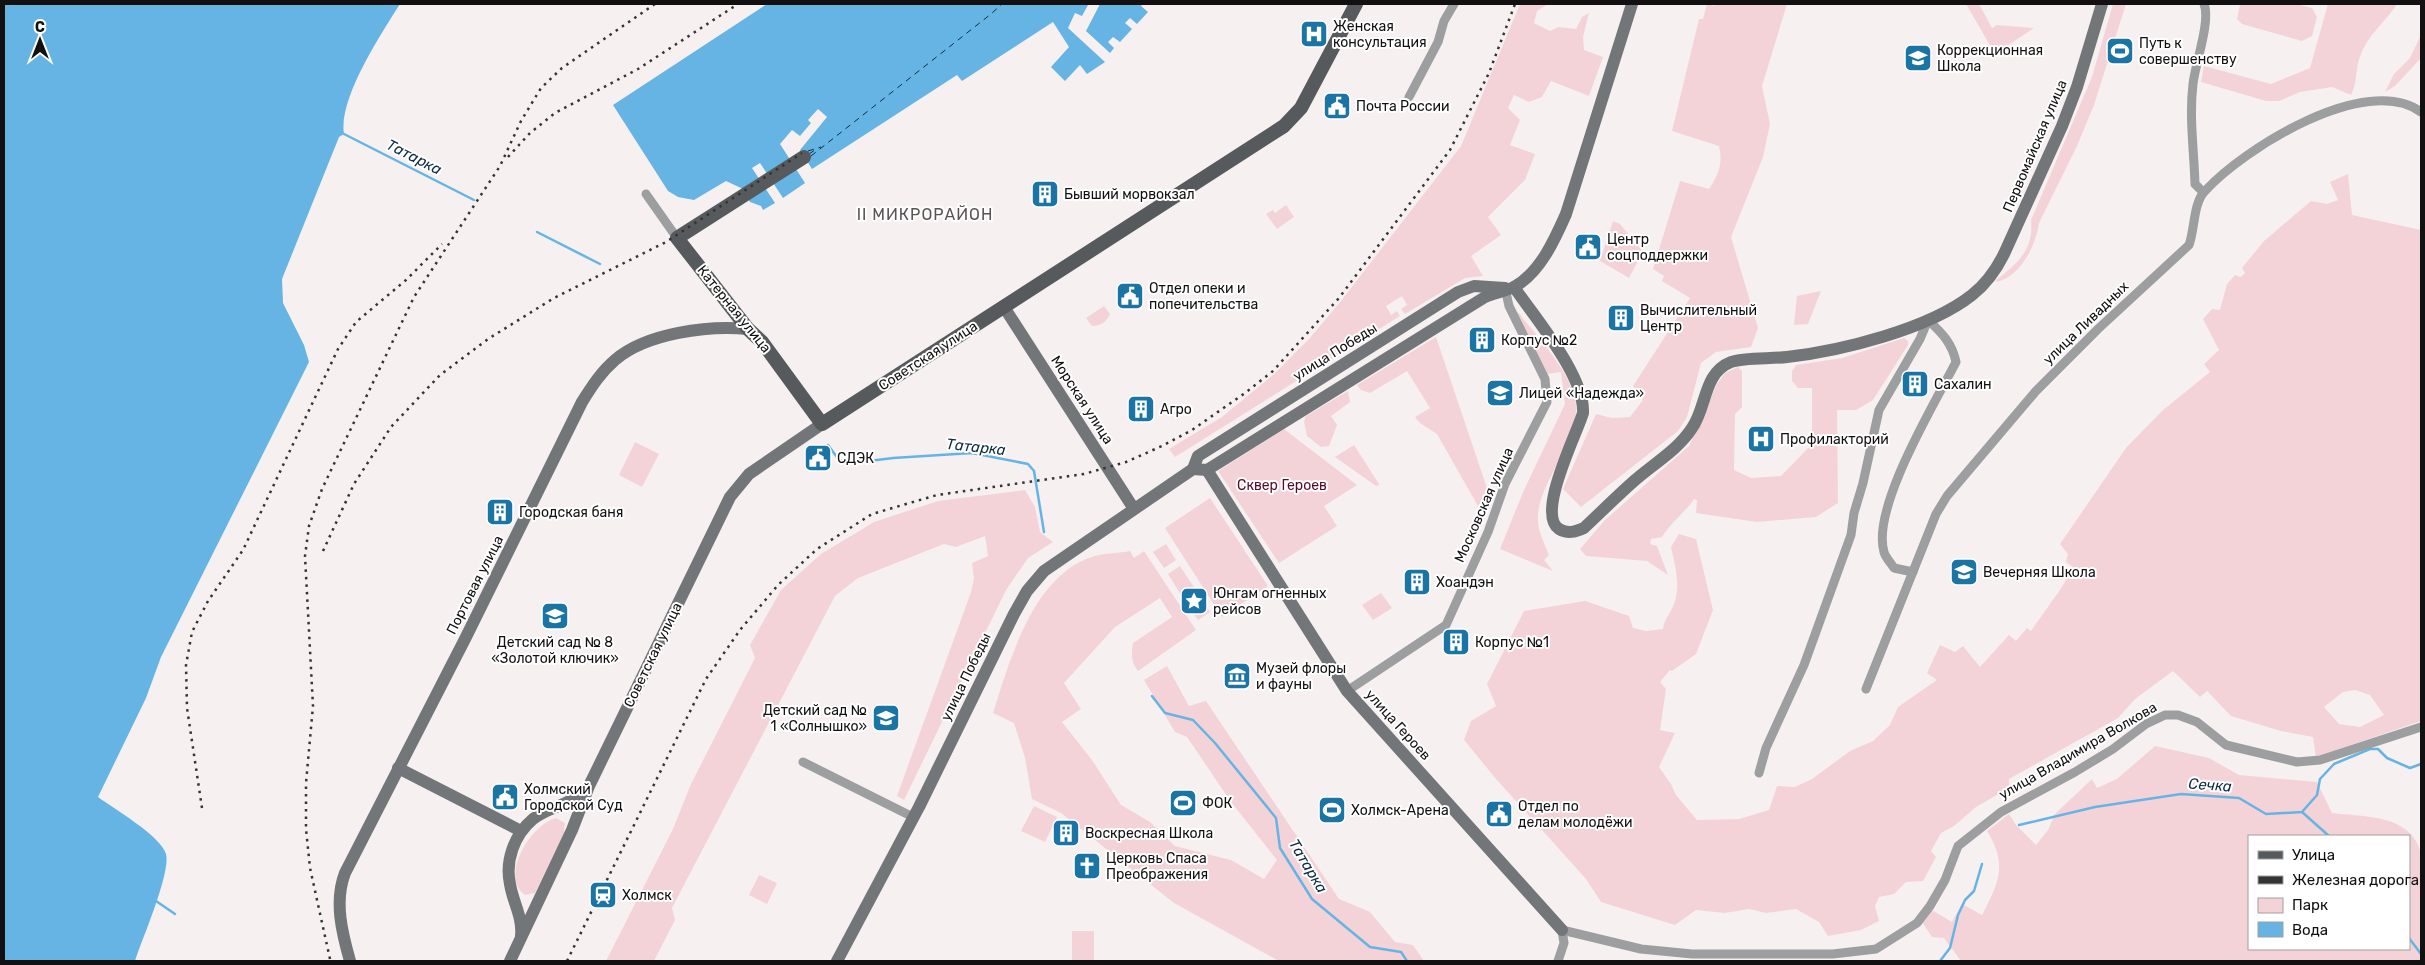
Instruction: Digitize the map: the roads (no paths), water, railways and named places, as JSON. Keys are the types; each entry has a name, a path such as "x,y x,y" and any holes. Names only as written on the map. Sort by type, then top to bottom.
{"main road":[{"name":"Советская улица","path":"510,961 572,830 589,786 730,497 749,474 822,424 1284,126 1301,108 1356,4"},
{"path":"1194,468 1207,470 1476,302 1509,288 1540,262 1554,240 1566,214 1632,4"},
{"name":"Первомайская улица","path":"1509,288 1573,373 1584,401 1581,420 1554,491 1550,508 1551,518 1556,527 1564,532 1575,532 1584,528 1633,482 1685,439 1695,424 1711,380 1719,368 1732,361 1788,357 1846,347 1928,320 1971,296 1997,268 2062,126 2077,87 2102,4"},
{"path":"677,238 804,157"},
{"name":"Катерная улица","path":"677,238 748,329 762,342 822,424"},
{"name":"улица Победы","path":"837,961 913,818 1027,591 1044,571 1194,468 1198,456 1458,292 1474,286 1509,288"},
{"name":"Морская улица","path":"1004,307 1134,508"},
{"name":"Портовая улица","path":"350,961 339,906 339,888 582,402 596,378 616,358 652,340 704,328 728,327 748,329"},
{"name":"улица Героев","path":"1207,470 1347,690 1562,930"},
{"path":"398,768 521,831"},
{"name":"Советская улица","path":"520,941 521,918 510,884 511,851 521,831 534,818 553,808 566,805 589,786"},
{"path":"553,808 568,814 573,822 572,830"},
{"path":"514,898 523,903 533,904 540,900"}],"street":[{"path":"1409,97 1438,42 1444,21 1454,4"},
{"path":"2204,4 2204,27 2193,83 2191,111 2195,184 2203,192 2225,173 2287,129 2330,109 2386,100 2416,108 2421,112"},
{"name":"улица Ливадных","path":"1866,688 1936,514 1947,496 2015,414 2098,328 2189,245 2194,231 2198,205 2203,192"},
{"name":"Катерная улица","path":"646,194 677,238"},
{"name":"Московская улица","path":"1347,690 1446,625 1488,532 1505,484 1548,402 1545,379 1509,306 1509,288"},
{"path":"1759,773 1766,748 1804,664 1851,535 1854,513 1863,483 1879,410 1928,320 1953,348 1956,362 1903,467 1884,519 1882,535 1884,553 1894,568 1913,572"},
{"name":"улица Владимира Волкова","path":"1562,930 1642,949 1692,954 1833,954 1876,948 1917,923 1930,906 1945,880 1958,846 1993,818 2106,754 2146,724 2165,714 2178,714 2197,722 2226,744 2296,762 2320,760 2421,727"},
{"path":"803,762 913,818"},
{"path":"1558,961 1564,943 1562,930"}],"water":[{"path":"4,4 400,4 372,49 354,85 344,120 344,134 339,137 282,279 283,303 304,345 309,362 161,657 146,698 98,797 146,831 162,847 166,854 164,876 160,890 135,961 4,961"},
{"path":"767,4 1085,4 1088,5 1082,16 1075,13 1068,28 1105,62 1087,74 1080,65 1065,81 1051,67 1069,47 1053,22 962,81 957,75 812,169 800,150 827,117 818,109 808,120 811,123 800,136 792,130 780,144 805,183 783,198 760,163 752,168 775,203 763,210 761,206 750,202 741,188 726,181 694,200 678,197 668,191 613,105"},
{"path":"1100,4 1143,4 1141,6 1148,12 1137,24 1130,18 1125,23 1132,29 1120,42 1113,37 1108,42 1114,48 1110,53 1086,31"}],"waterway":[{"name":"Татарка","path":"344,134 474,200"},
{"name":"Татарка","path":"537,232 600,264"},
{"name":"Татарка","path":"828,445 839,460 853,463 893,458 972,453 1028,464 1034,471 1044,532"},
{"name":"Татарка","path":"1152,696 1165,713 1193,720 1215,743 1276,818 1280,848 1312,899 1370,947 1401,952 1407,961"},
{"name":"Сечка","path":"2019,825 2095,807 2181,794 2239,798 2266,814 2302,812 2317,795 2320,779 2334,764 2370,749 2378,749 2387,758 2410,768 2421,764"},
{"path":"2302,812 2328,835"},
{"name":"Сечка","path":"1940,961 1950,948 1958,915 1965,900 1974,891 1982,864"},
{"path":"156,901 175,914"},
{"path":"2410,939 2421,954"}],"railway":[{"path":"330,959 310,868 306,829 306,783 313,706 305,556 309,526 322,489 414,297 500,166 521,121 541,88 562,68 655,4"},
{"path":"508,157 530,133 555,113 638,69 738,4"},
{"path":"567,961 706,679 740,630 778,585 817,549 872,514 937,495 1084,474 1126,462 1192,430 1273,371 1339,298 1450,150 1489,73 1515,4"},
{"path":"323,551 354,484 391,427 440,375 488,339 554,298 666,242 802,153"},
{"path":"202,808 187,708 186,665 192,632 208,601 243,550 338,349 356,322 406,280 442,244"}],"place":[{"name":"Женская консультация","path":"1314,34"},
{"name":"Путь к совершенству","path":"2120,51"},
{"name":"Коррекционная Школа","path":"1918,58"},
{"name":"Почта России","path":"1337,106"},
{"name":"Бывший морвокзал","path":"1045,194"},
{"name":"Центр соцподдержки","path":"1588,247"},
{"name":"Отдел опеки и попечительства","path":"1130,296"},
{"name":"Вычислительный Центр","path":"1621,318"},
{"name":"Корпус №2","path":"1482,340"},
{"name":"Сахалин","path":"1915,384"},
{"name":"Лицей «Надежда»","path":"1500,393"},
{"name":"Агро","path":"1141,409"},
{"name":"Профилакторий","path":"1761,439"},
{"name":"СДЭК","path":"818,458"},
{"name":"Городская баня","path":"500,512"},
{"name":"Вечерняя Школа","path":"1964,572"},
{"name":"Хоандэн","path":"1417,582"},
{"name":"Юнгам огненных рейсов","path":"1194,601"},
{"name":"Детский сад № 8 «Золотой ключик»","path":"555,616"},
{"name":"Корпус №1","path":"1456,642"},
{"name":"Музей флоры и фауны","path":"1237,676"},
{"name":"Детский сад № 1 «Солнышко»","path":"886,718"},
{"name":"Холмский Городской Суд","path":"505,797"},
{"name":"ФОК","path":"1183,803"},
{"name":"Холмск-Арена","path":"1332,810"},
{"name":"Отдел по делам молодёжи","path":"1499,814"},
{"name":"Воскресная Школа","path":"1066,833"},
{"name":"Церковь Спаса Преображения","path":"1087,866"},
{"name":"Холмск","path":"603,895"}],"district":[{"name":"II МИКРОРАЙОН","path":"925,214"}],"park label":[{"name":"Сквер Героев","path":"1282,485"}]}
